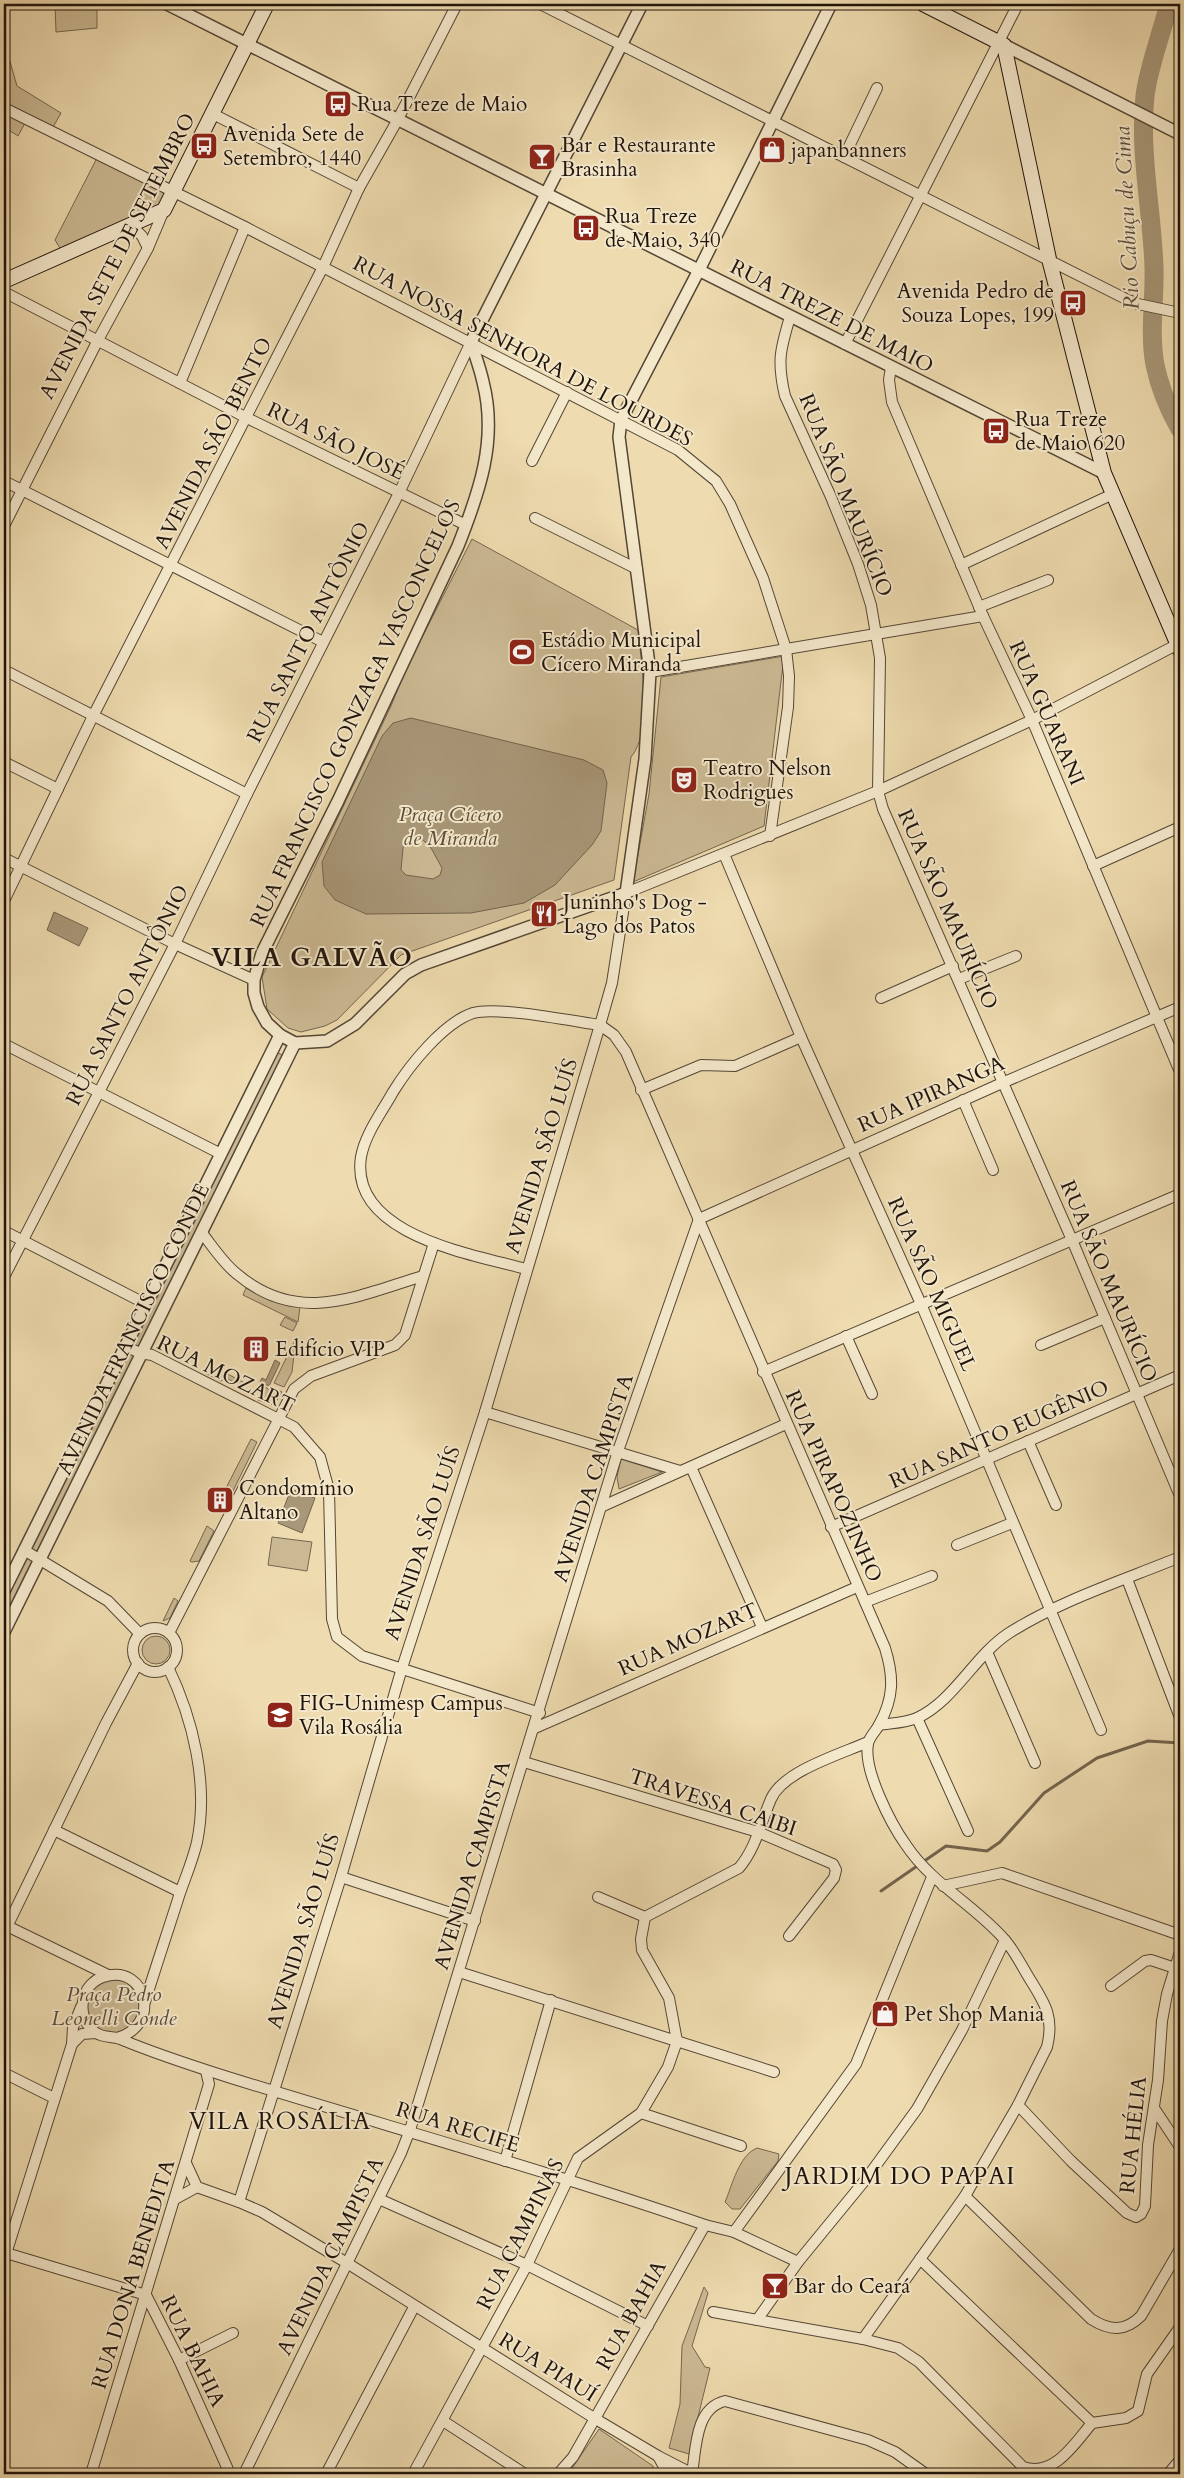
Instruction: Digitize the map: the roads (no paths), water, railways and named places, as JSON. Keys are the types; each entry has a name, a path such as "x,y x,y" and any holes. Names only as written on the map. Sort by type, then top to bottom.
{"main road":[{"name":"AVENIDA SETE DE SETEMBRO","path":"164,210 268,4"},
{"path":"923,4 1002,44 1049,259 1104,473 1179,646"},
{"path":"4,281 132,226 164,210"}],"street":[{"name":"RUA TREZE DE MAIO","path":"166,4 1104,473"},
{"name":"AVENIDA SÃO BENTO","path":"4,901 94,716 323,267 359,188 398,119 457,4"},
{"path":"540,4 1138,304 1180,313"},
{"name":"RUA SANTO ANTÔNIO","path":"4,1277 175,944 247,794 399,493 471,342 642,4"},
{"path":"626,893 645,759 650,672 619,437 621,420 699,270 831,4"},
{"path":"845,344 920,195 1002,44 1018,4"},
{"path":"1002,44 1180,134"},
{"path":"844,157 877,88"},
{"name":"RUA NOSSA SENHORA DE LOURDES","path":"4,108 246,227 621,420 678,450 716,481 730,504 763,578 786,649 789,676 788,707 770,836"},
{"path":"211,114 359,188"},
{"name":"AVENIDA SETE DE SETEMBRO","path":"4,526 98,340 148,248 164,210"},
{"path":"132,226 142,236 148,248"},
{"path":"180,383 246,227"},
{"name":"RUA SÃO JOSÉ","path":"4,292 247,418 466,525"},
{"name":"RUA SÃO MAURÍCIO","path":"790,317 780,352 780,371 785,396 858,564 877,635 881,684 878,791 883,809 1072,1240 1180,1496"},
{"name":"RUA FRANCISCO GONZAGA VASCONCELOS","path":"295,1043 280,1035 267,1022 258,1008 254,980 262,953 350,774 466,525 485,471 489,415 484,383 471,342"},
{"name":"RUA GUARANI","path":"891,368 888,380 892,402 961,565 1032,720 1180,1072"},
{"path":"532,461 567,392"},
{"path":"4,481 323,642"},
{"path":"961,565 1113,494"},
{"path":"535,518 637,569"},
{"path":"650,672 877,635 982,612 1048,580"},
{"path":"295,1043 327,1041 343,1033 355,1024 405,974 420,964 626,893 878,791 1032,720 1179,646"},
{"path":"4,670 247,794"},
{"path":"4,762 58,789"},
{"path":"1093,866 1180,827"},
{"name":"RUA SÃO MIGUEL","path":"724,854 801,1037 921,1304 988,1460 1049,1611 1101,1730"},
{"path":"4,858 175,944 254,980"},
{"name":"AVENIDA SÃO LUÍS","path":"239,2202 341,1877 402,1668 484,1412 600,1025 612,982 626,893"},
{"path":"959,979 1016,956"},
{"path":"881,998 953,966"},
{"name":"RUA IPIRANGA","path":"699,1219 1002,1083 1180,1007"},
{"path":"526,1269 434,1243 391,1221 379,1212 371,1202 360,1173 362,1155 368,1136 398,1083 414,1062 443,1032 457,1021 473,1013 492,1011 600,1025"},
{"name":"RUA PIRAPOZINHO","path":"600,1025 614,1035 626,1052 763,1372 885,1648 892,1672 886,1710 868,1742"},
{"name":"AVENIDA FRANCISCO CONDE","path":"4,1591 280,1035"},
{"path":"641,1090 702,1065 735,1066 801,1037"},
{"name":"AVENIDA FRANCISCO CONDE","path":"4,1632 140,1353 202,1233 295,1043"},
{"path":"4,1044 221,1154"},
{"path":"271,1052 281,1051 286,1059"},
{"path":"964,1100 993,1170"},
{"path":"763,1372 1180,1194"},
{"name":"AVENIDA CAMPISTA","path":"244,2474 379,2199 410,2130 540,1714 618,1451 699,1219"},
{"path":"4,1231 146,1304"},
{"path":"202,1233 226,1264 249,1283 262,1290 309,1304 340,1301 423,1276"},
{"path":"169,1633 294,1388 301,1381 401,1341 406,1335 434,1243"},
{"path":"1040,1344 1105,1318"},
{"path":"846,1336 872,1394"},
{"name":"RUA MOZART","path":"125,1346 140,1353 152,1355 279,1418 294,1427 320,1457 329,1490 332,1619 337,1637 362,1656 540,1714"},
{"name":"RUA SANTO EUGÊNIO","path":"832,1527 1180,1375"},
{"path":"484,1412 680,1471"},
{"path":"602,1506 786,1424"},
{"path":"1028,1441 1056,1505"},
{"path":"690,1467 762,1627"},
{"path":"957,1545 1012,1523"},
{"path":"24,1550 108,1601 140,1634"},
{"path":"879,1725 905,1722 917,1718 945,1696 987,1652 1010,1633 1049,1611 1180,1557"},
{"path":"865,1602 932,1576"},
{"path":"1127,1579 1179,1715"},
{"name":"RUA MOZART","path":"535,1728 857,1586"},
{"path":"152,1628 169,1633 174,1638 177,1650 173,1662 168,1667 162,1670 149,1671 138,1663 134,1651 136,1639 140,1634 152,1628"},
{"path":"987,1652 1036,1763"},
{"path":"138,1663 6,1930 108,1975 128,1978 142,1992 145,2002"},
{"path":"82,2003 83,2015 88,2025 96,2033 106,2037 117,2038 135,2029 141,2021 145,2002 197,1842 201,1808 200,1778 184,1705 168,1667"},
{"path":"917,1718 968,1831"},
{"path":"645,1917 739,1868 748,1858 777,1788 812,1766 868,1742 867,1758 870,1774 905,1844 929,1874 1005,1940 1042,2000 1049,2014 1051,2032 1047,2048 1018,2105 965,2196 864,2339"},
{"name":"TRAVESSA CAIBI","path":"524,1762 758,1832 832,1864 836,1870 834,1878 789,1936"},
{"path":"54,1830 180,1892"},
{"path":"943,1886 1002,1873 1180,1935"},
{"path":"734,2232 856,2064 929,1874"},
{"path":"341,1877 475,1921"},
{"path":"598,1897 645,1917"},
{"path":"645,1917 641,1939 642,1950 669,1998 677,2041"},
{"path":"757,2320 798,2262 866,2179 917,2109 962,2030 1005,1940"},
{"name":"RUA HÉLIA","path":"1018,2105 1126,2213 1136,2217 1141,2214 1144,2206 1148,2145 1154,2108 1162,2021 1180,1952"},
{"path":"1111,1986 1145,1961 1151,1960 1175,1968"},
{"path":"5,2256 7,2232 72,2044 73,2026 90,1985 88,1971 84,1963"},
{"path":"459,1972 774,2072"},
{"path":"90,1985 108,1975"},
{"path":"504,2161 551,2000"},
{"path":"135,2029 142,2050"},
{"path":"72,2044 82,2034 96,2033"},
{"name":"RUA RECIFE","path":"117,2038 142,2050 206,2071 410,2130 704,2225 734,2232 798,2262"},
{"name":"RUA CAMPINAS","path":"414,2474 527,2266 578,2158 641,2113 659,2086 677,2041"},
{"name":"RUA DONA BENEDITA","path":"91,2474 209,2084 206,2071"},
{"path":"4,2074 54,2098"},
{"path":"209,2084 220,2074"},
{"path":"1154,2108 1180,2147"},
{"path":"641,2113 741,2146"},
{"path":"175,2199 197,2187 186,2162"},
{"name":"RUA PIAUÍ","path":"197,2187 239,2202 347,2263 414,2307 594,2418 658,2456 693,2474"},
{"path":"965,2196 1092,2319 1103,2326 1113,2329 1123,2328 1132,2324 1141,2316 1180,2249"},
{"path":"379,2199 527,2266 648,2326"},
{"name":"RUA BAHIA","path":"558,2474 572,2457 704,2225"},
{"name":"RUA BAHIA","path":"5,2256 146,2295 179,2360 230,2474"},
{"path":"920,2259 1092,2423"},
{"path":"326,2474 414,2307"},
{"path":"713,2312 864,2339 898,2348 919,2362 1023,2467 1032,2471 1050,2468 1060,2461 1092,2423 1126,2418 1138,2411 1147,2374 1180,2327"},
{"path":"179,2360 233,2333"},
{"path":"693,2474 702,2420 707,2410 715,2403 725,2400 868,2440 895,2452 926,2474"},
{"path":"443,2421 525,2474"},
{"path":"658,2456 668,2474"},
{"path":"1168,2474 1180,2460"}],"waterway":[{"name":"Rio Cabuçu de Cima","path":"1169,4 1147,85 1144,138 1154,267 1153,353 1162,390 1180,429"},
{"path":"881,1891 946,1846 987,1851 1000,1842 1044,1793 1097,1758 1148,1741 1180,1743"}],"place":[{"name":"Rua Treze de Maio","path":"338,104"},
{"name":"Avenida Sete de Setembro, 1440","path":"204,146"},
{"name":"japanbanners","path":"772,150"},
{"name":"Bar e Restaurante Brasinha","path":"542,157"},
{"name":"Rua Treze de Maio, 340","path":"586,228"},
{"name":"Avenida Pedro de Souza Lopes, 199","path":"1073,303"},
{"name":"Rua Treze de Maio 620","path":"996,431"},
{"name":"Estádio Municipal Cícero Miranda","path":"522,652"},
{"name":"Teatro Nelson Rodrigues","path":"684,780"},
{"name":"Juninho's Dog - Lago dos Patos","path":"544,914"},
{"name":"Edifício VIP","path":"256,1349"},
{"name":"Condomínio Altano","path":"220,1500"},
{"name":"FIG-Unimesp Campus Vila Rosália","path":"280,1715"},
{"name":"Pet Shop Mania","path":"885,2014"},
{"name":"Bar do Ceará","path":"775,2286"}],"district":[{"name":"VILA GALVÃO","path":"312,957"},
{"name":"VILA ROSÁLIA","path":"280,2121"},
{"name":"JARDIM DO PAPAI","path":"900,2176"}],"park label":[{"name":"Praça Cícero de Miranda","path":"450,826"},
{"name":"Praça Pedro Leonelli Conde","path":"114,2006"}]}
